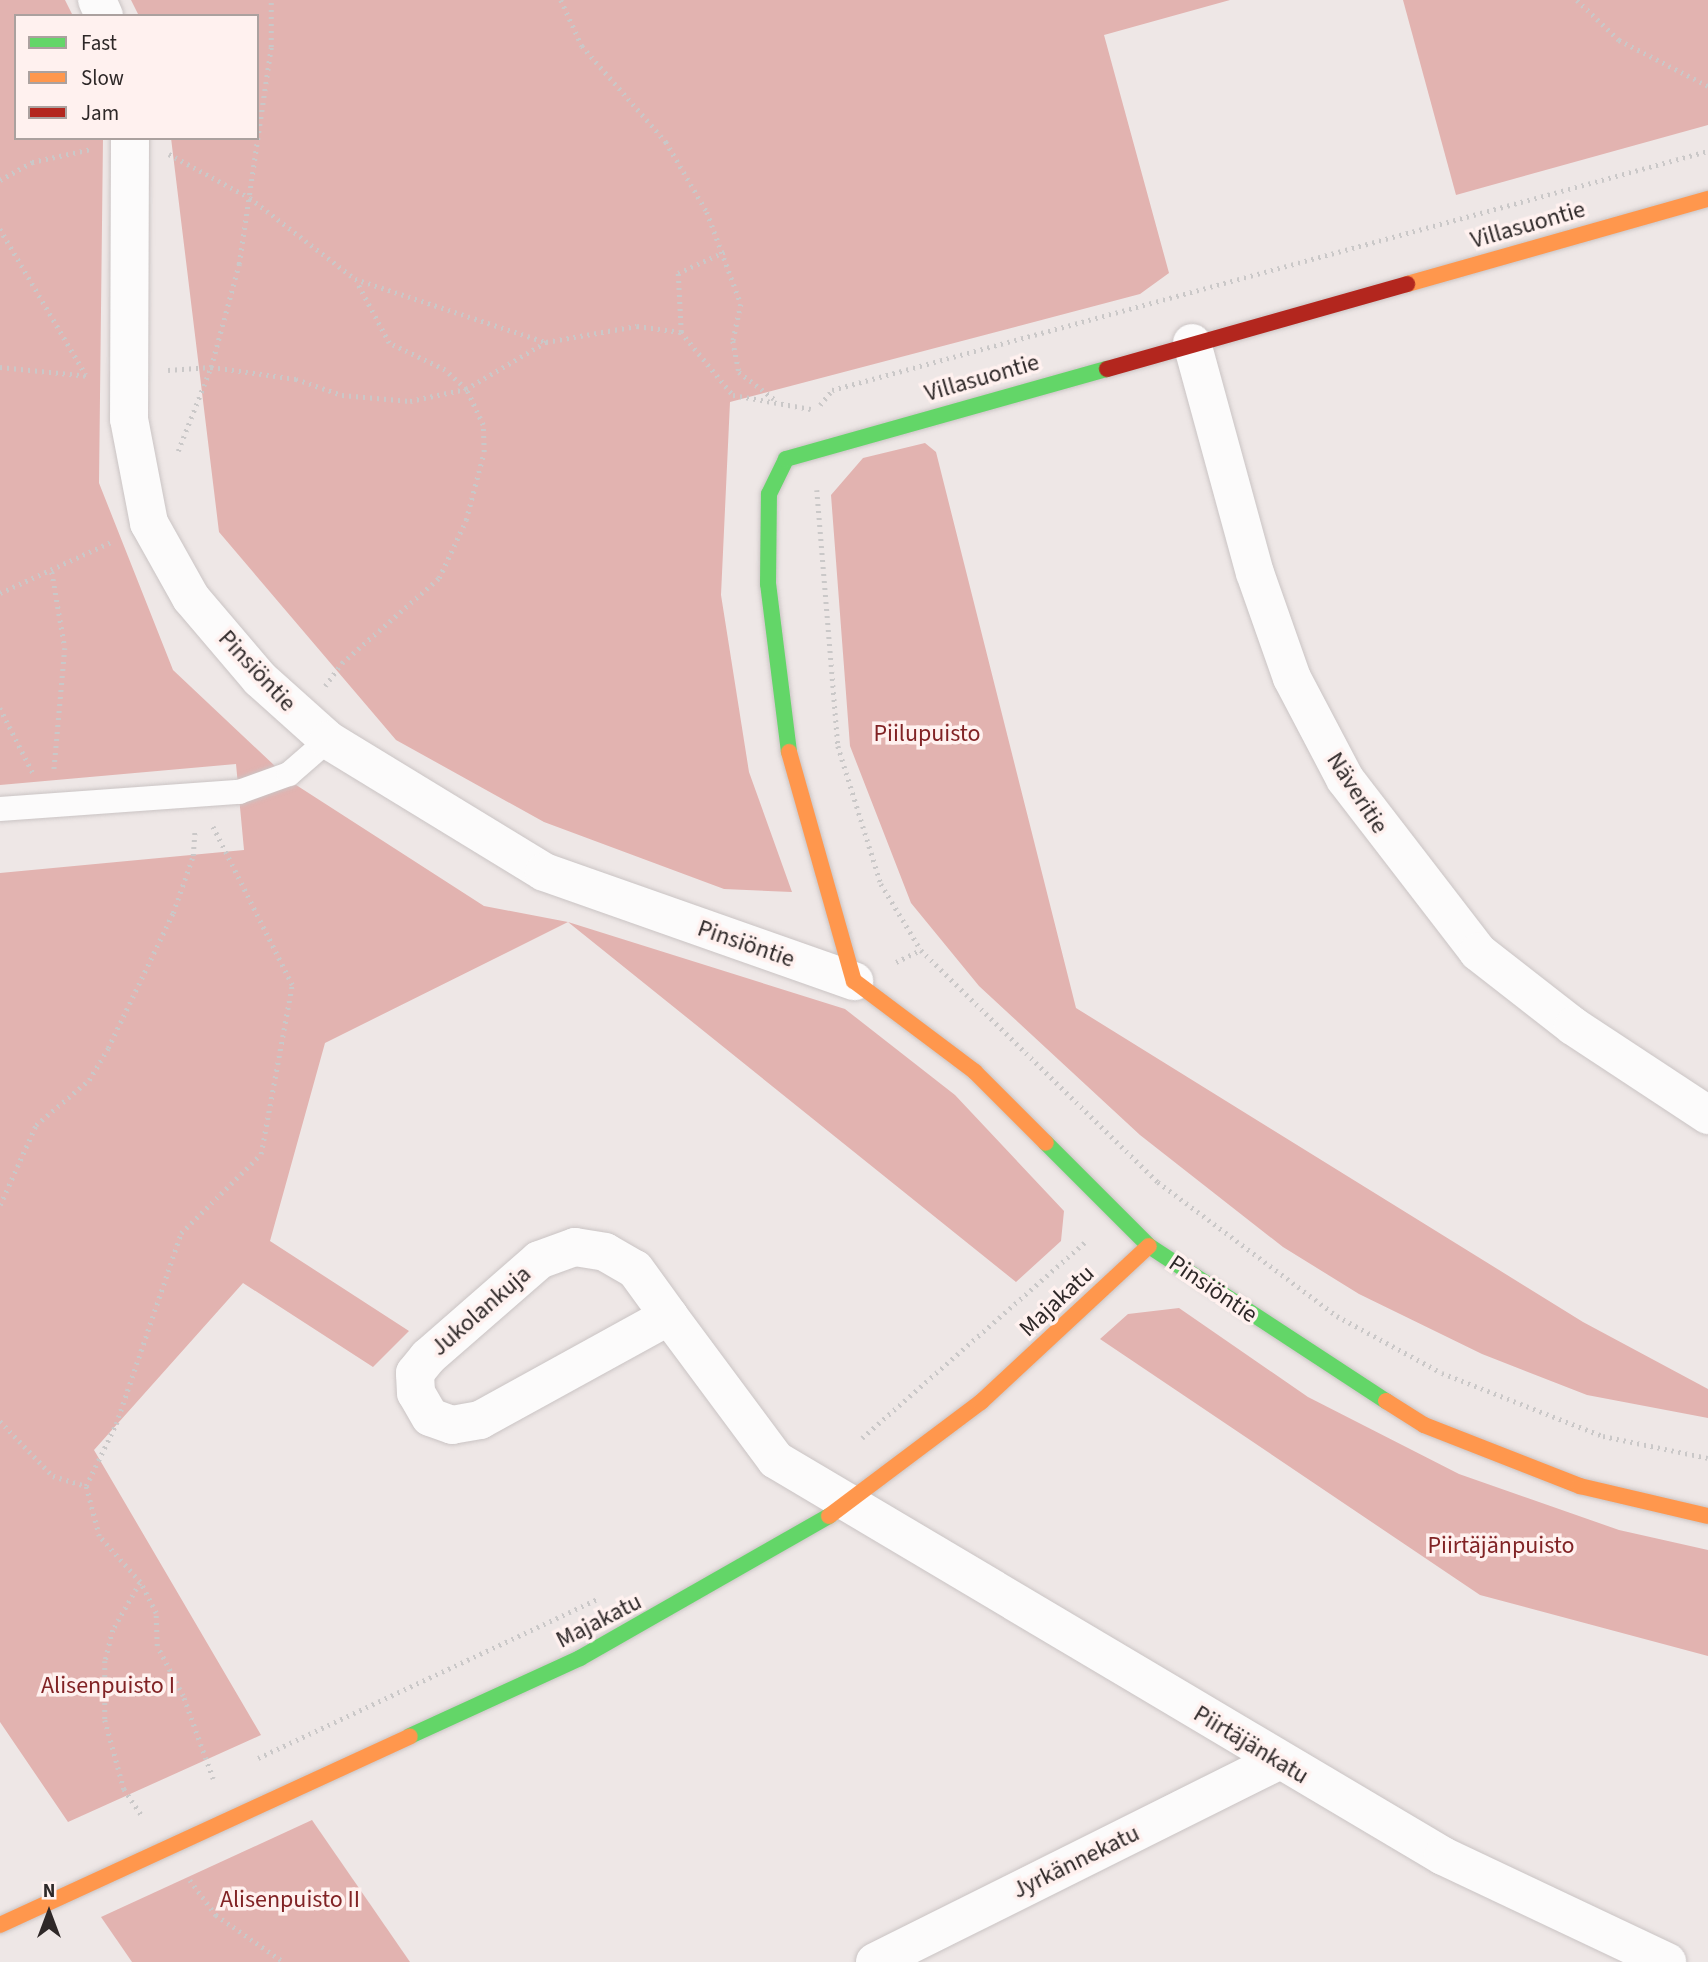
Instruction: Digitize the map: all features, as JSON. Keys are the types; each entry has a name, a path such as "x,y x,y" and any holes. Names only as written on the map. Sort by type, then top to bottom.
{"street":[{"name":"Pinsiöntie","path":"130,146 129,419 149,523 191,598 315,729 544,872 854,981 975,1072 1149,1246 1424,1424 1580,1486 1708,1516"},
{"name":"Villasuontie","path":"854,981 782,728 768,584 769,495 786,459 1708,199"},
{"name":"Näveritie","path":"1192,343 1259,586 1292,678 1345,779 1478,951 1573,1026 1708,1115"},
{"name":"Majakatu","path":"0,1925 579,1658 850,1503 981,1402 1149,1246"},
{"name":"Jukolankuja","path":"670,1316 480,1420 452,1425 430,1417 416,1394 415,1373 428,1357 539,1260 575,1247 605,1252 635,1269 670,1316 776,1460 850,1503"},
{"name":"Piirtäjänkatu","path":"850,1503 1278,1762 1443,1856 1667,1962"},
{"name":"Jyrkännekatu","path":"875,1962 1278,1762"}],"lane":[{"path":"0,809 45,801 239,792 289,774 315,729"}],"path":[{"path":"259,133 271,47 271,0"},
{"path":"561,0 582,46 666,142 724,252 741,303 733,341 739,372 774,399"},
{"path":"1577,0 1619,40 1708,86"},
{"path":"175,458 211,367 250,198 258,140"},
{"path":"0,180 82,148 130,146 175,154 250,198 355,279 545,342"},
{"path":"1708,152 832,390 816,410 814,449 838,746 881,884 920,950 1158,1182 1337,1316 1441,1373 1603,1436 1708,1458"},
{"path":"0,229 87,376 0,367"},
{"path":"724,252 678,273 681,332 733,395 774,399 816,410"},
{"path":"315,729 342,663 439,578 466,520 484,452 483,425 466,389 445,370 389,343 355,279"},
{"path":"211,367 296,379 342,395 410,401 466,389 545,342 637,326 681,332"},
{"path":"0,593 52,572 149,523"},
{"path":"45,801 65,648 52,572"},
{"path":"0,708 45,801"},
{"path":"0,1204 36,1125 89,1080 144,972 193,856 198,794"},
{"path":"198,794 292,985 261,1154 181,1233 116,1424 86,1486 99,1536 140,1582 156,1613 157,1647 183,1696 213,1779"},
{"path":"808,1480 1158,1182"},
{"path":"0,1421 53,1476 86,1486"},
{"path":"140,1582 113,1630 105,1661 105,1720 124,1789 216,1915 284,1962"},
{"path":"250,1761 611,1592"},
{"path":"201,1784 226,1773"},
{"path":"128,1818 152,1807"}],"green space":[{"name":"Alisenpuisto I","path":"0,0 65,0 72,14 14,14 14,140 103,140 99,483 173,670 293,783 484,906 568,922 325,1043 270,1241 409,1331 373,1367 243,1283 94,1450 261,1735 68,1822 0,1722 0,873 244,850 236,764 0,785"},
{"path":"131,0 1230,0 1104,35 1169,273 1140,294 730,402 721,595 749,772 792,892 724,889 544,822 396,740 219,532 171,140 259,140 259,14 138,14"},
{"path":"1403,0 1708,0 1708,125 1456,195"},
{"name":"Piilupuisto","path":"925,443 936,452 1076,1008 1583,1322 1708,1389 1708,1418 1587,1395 1482,1354 1359,1294 1283,1247 1140,1135 979,986 911,903 850,746 831,495 863,458"},
{"path":"568,922 845,1009 955,1095 1064,1211 1061,1241 1016,1282"},
{"name":"Piirtäjänpuisto","path":"1179,1308 1308,1397 1459,1474 1619,1530 1708,1550 1708,1656 1480,1595 1100,1339 1128,1314"},
{"name":"Alisenpuisto II","path":"312,1820 410,1962 132,1962 101,1917"}],"traffic: fast":[{"path":"789,752 768,584 769,494 786,459 1107,369"},
{"path":"1046,1143 1149,1246 1386,1401"},
{"path":"410,1736 580,1658 829,1516"}],"traffic: slow":[{"path":"1407,284 1708,199"},
{"path":"789,752 854,981 975,1072 1046,1143"},
{"path":"829,1516 981,1402 1149,1246"},
{"path":"1386,1401 1424,1425 1580,1486 1708,1516"},
{"path":"0,1925 410,1736"}],"traffic: jam":[{"path":"1107,369 1407,284"}]}
